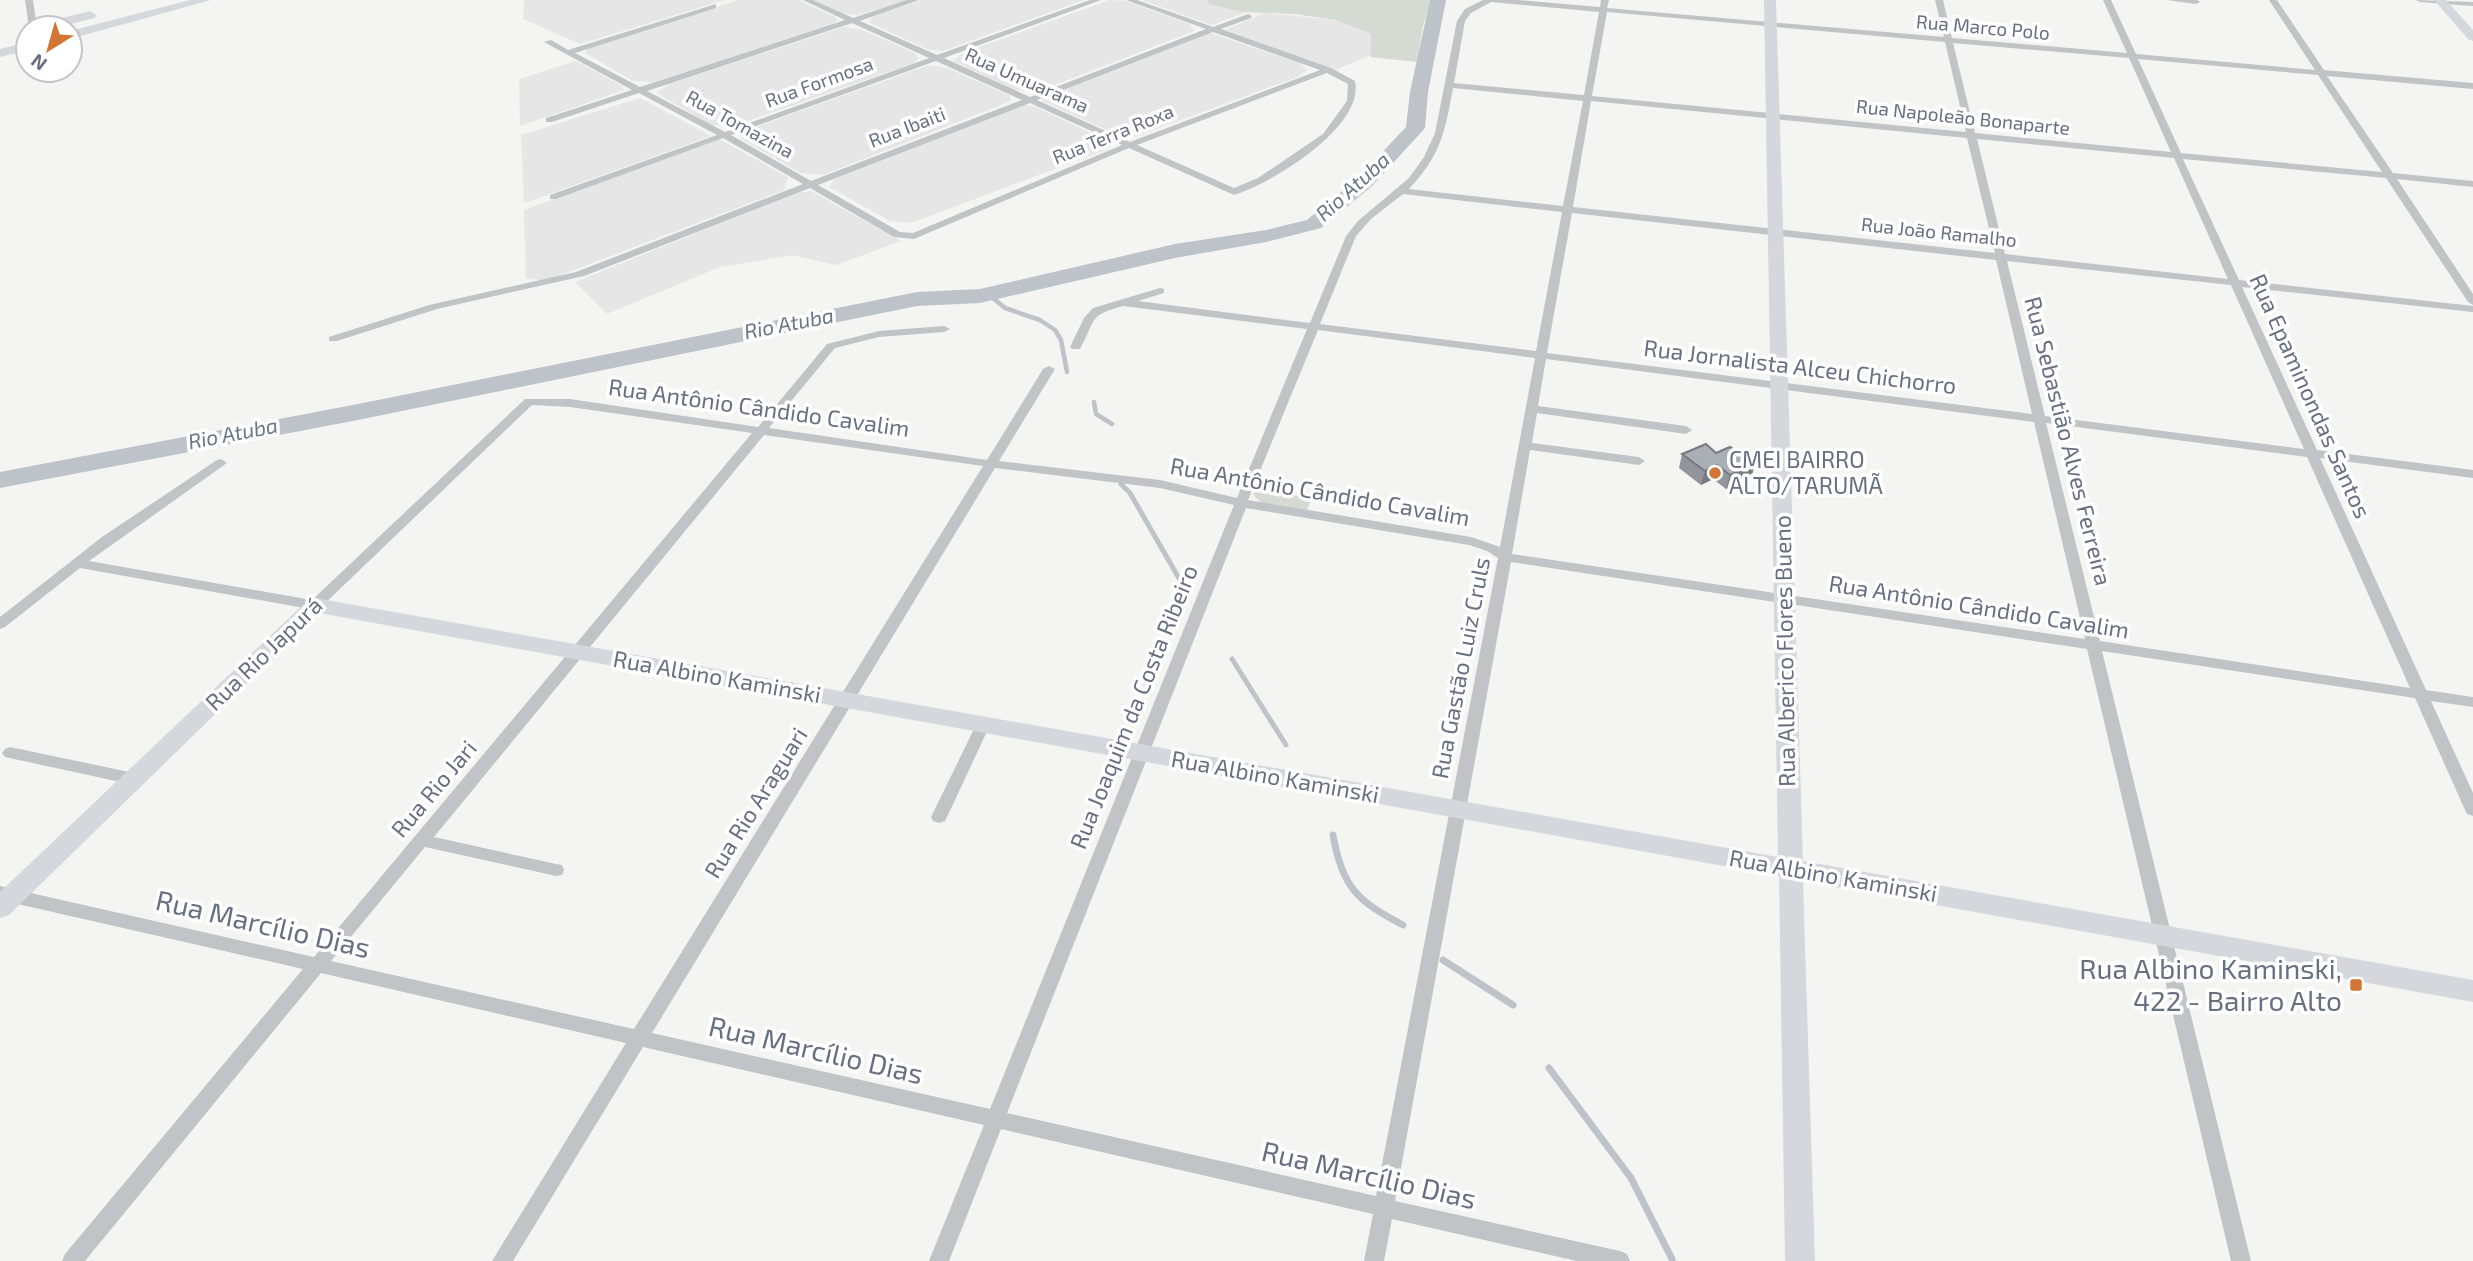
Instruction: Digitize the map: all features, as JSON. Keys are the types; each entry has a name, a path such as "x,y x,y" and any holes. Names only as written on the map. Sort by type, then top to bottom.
{"main road":[{"path":"84,31 205,0"},
{"path":"126,6 117,12 119,15 139,17"},
{"path":"84,16 101,12"}],"street":[{"name":"Rua Umuarama","path":"807,0 1234,192 1261,180 1326,136 1351,101 1352,83 1328,70"},
{"path":"549,120 915,0"},
{"name":"Rua Formosa","path":"553,197 1097,0"},
{"path":"1130,0 1328,70"},
{"name":"Rua Marco Polo","path":"1490,0 1604,5 1770,24 2473,86"},
{"name":"Rua Joaquim da Costa Ribeiro","path":"939,1261 1241,503 1354,230 1367,216 1401,191 1437,144 1463,16 1490,0"},
{"name":"Rua Alberico Flores Bueno","path":"1770,0 1800,1261"},
{"name":"Rua Sebastião Alves Ferreira","path":"1939,0 2241,1261"},
{"name":"Rua Epaminondas Santos","path":"2108,0 2473,810"},
{"path":"2171,0 2196,2"},
{"path":"2273,0 2473,302"},
{"path":"2420,0 2473,4"},
{"path":"2441,1 2473,37"},
{"name":"Rua Gastão Luiz Cruls","path":"1374,1261 1604,5"},
{"path":"569,52 713,6"},
{"name":"Rua Ibaiti","path":"333,339 365,327 459,301 550,284 580,274 1248,16"},
{"name":"Rua Tomazina","path":"548,43 724,135 898,234 914,236"},
{"name":"Rua Terra Roxa","path":"914,236 1129,145 1328,70"},
{"name":"Rua Napoleão Bonaparte","path":"1449,85 2473,184"},
{"name":"Rua João Ramalho","path":"1401,191 2473,309"},
{"path":"1076,348 1093,314 1121,302 1160,291"},
{"name":"Rua Jornalista Alceu Chichorro","path":"1121,302 2473,474"},
{"name":"Rua Rio Jari","path":"72,1261 831,346 879,334 944,329"},
{"name":"Rua Rio Araguari","path":"502,1261 1049,369"},
{"name":"Rua Antônio Cândido Cavalim","path":"529,401 598,405 1061,474 1160,484 1241,503 1471,541 1492,548 1505,557 2473,702"},
{"name":"Rua Rio Japurá","path":"4,899 134,779 529,401"},
{"path":"1532,409 1686,430"},
{"path":"1525,446 1640,461"},
{"path":"0,624 137,518 221,463"},
{"name":"Rua Albino Kaminski","path":"76,563 2473,991"},
{"path":"939,817 983,725"},
{"path":"10,753 134,779"},
{"path":"421,840 556,870"},
{"name":"Rua Marcílio Dias","path":"4,899 318,965 1620,1261"}],"shaded area":[{"path":"524,0 724,0 580,44 523,19"},
{"path":"739,0 798,0 838,20 654,82 633,81 585,53 588,48 598,44"},
{"path":"813,0 910,0 858,15 843,14"},
{"path":"922,0 1084,0 943,51 929,50 868,22 874,16"},
{"path":"1109,0 1126,1 1189,24 1194,31 1037,92 1015,90 953,61 963,53"},
{"path":"1142,0 1208,0 1209,4 1248,12 1211,25"},
{"path":"1208,0 1431,0 1417,62 1370,57 1371,34 1336,20 1294,14 1243,12 1209,4"},
{"path":"1264,13 1336,20 1371,34 1370,55 1336,70 1225,30"},
{"path":"843,27 860,29 915,53 919,58 914,63 733,126 710,125 657,93 670,84"},
{"path":"1210,33 1300,63 1307,70 1297,77 1135,137 1114,133 1042,101 1042,98"},
{"path":"576,61 622,86 624,90 520,126 519,79"},
{"path":"929,65 947,68 1009,95 1011,101 823,175 800,173 740,138 753,128"},
{"path":"640,98 711,136 524,203 521,135"},
{"path":"1023,105 1036,107 1114,144 1105,150 911,223 890,221 829,187 835,179"},
{"path":"719,139 788,177 784,190 545,281 526,278 524,210"},
{"path":"811,191 901,241 836,265 792,255 720,267 607,314 575,282 796,193"},
{"path":"1268,489 1312,498 1307,510 1262,503 1254,496 1253,490"}],"building":[{"path":"1706,444 1716,453 1730,447 1755,464 1730,475 1717,465 1705,471 1682,454"}],"waterway":[{"name":"Rio Atuba","path":"0,480 358,412 917,299 980,296 1175,251 1266,236 1314,224 1365,182 1415,128 1419,92 1438,0"},
{"path":"988,294 1005,308 1040,320 1055,330 1061,340 1067,372"},
{"path":"1094,402 1096,414 1112,424"},
{"path":"1121,484 1130,493 1184,587"},
{"path":"1232,659 1286,745"},
{"path":"1333,835 1341,868 1354,890 1374,908 1403,925"},
{"path":"1443,960 1513,1005"},
{"path":"1549,1068 1631,1178 1672,1259"}],"place":[{"name":"CMEI BAIRRO ALTO/TARUMÃ","path":"1715,473"},
{"name":"Rua Albino Kaminski, 422 - Bairro Alto","path":"2356,985"}]}
